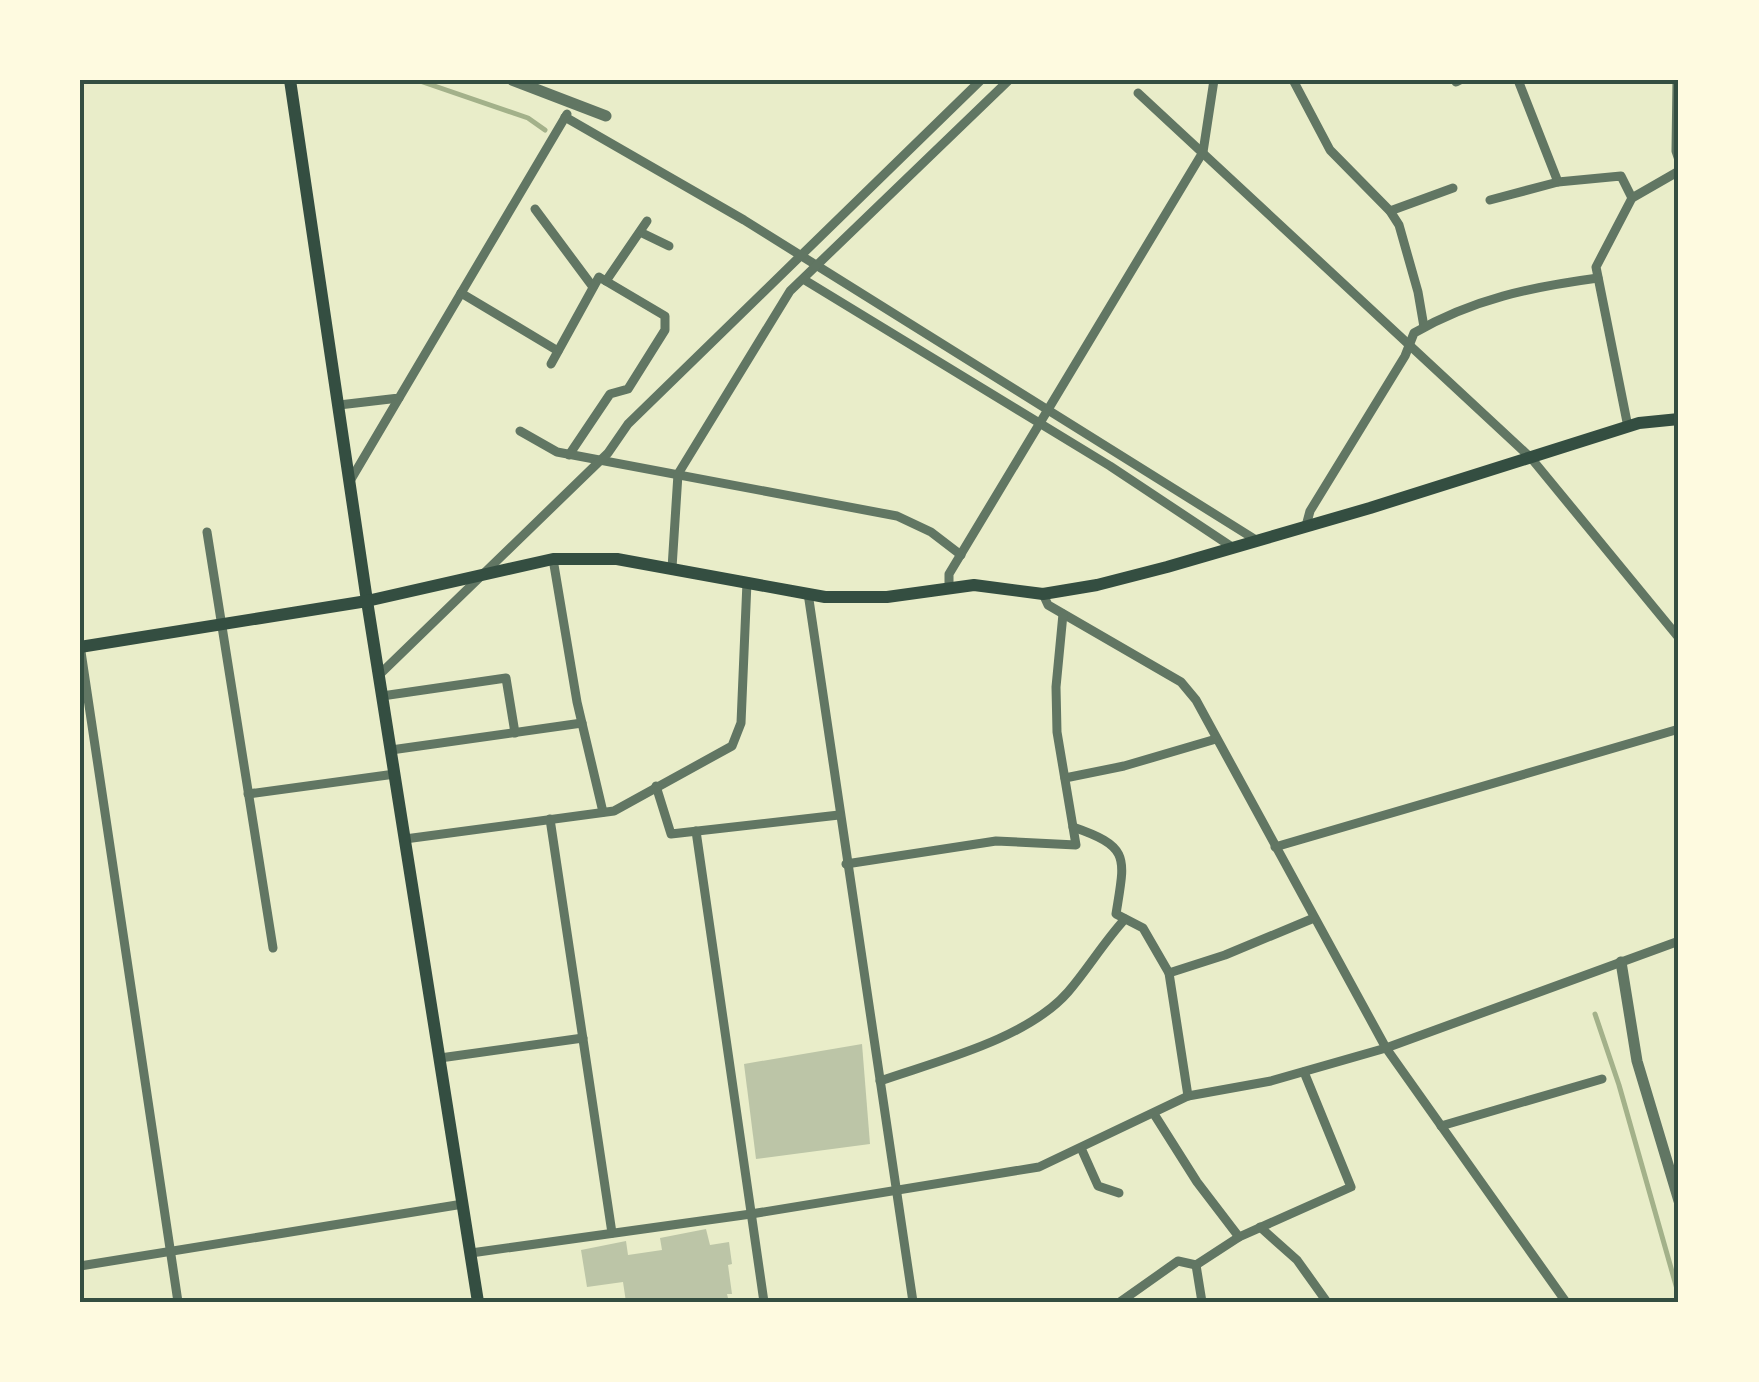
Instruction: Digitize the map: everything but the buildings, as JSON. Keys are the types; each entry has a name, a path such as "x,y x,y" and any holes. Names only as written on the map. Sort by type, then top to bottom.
{"main road":[{"path":"290,80 367,601 478,1302"},
{"path":"80,647 367,601 552,559 605,558 808,593 872,597 974,586 1042,594 1097,586 1628,427 1679,419"}],"street":[{"path":"512,80 606,116"},
{"path":"379,675 600,461 628,424 980,80"},
{"path":"672,568 678,474 790,292 1010,80"},
{"path":"949,586 949,574 1204,152 1214,80"},
{"path":"1292,80 1330,150 1399,225 1424,328"},
{"path":"1677,80 1679,160"},
{"path":"1522,83 1558,182"},
{"path":"1138,93 1531,458 1679,638"},
{"path":"350,481 573,104"},
{"path":"565,117 800,254 1256,540"},
{"path":"1628,427 1596,267 1632,198 1679,171"},
{"path":"1490,200 1558,182 1622,176 1632,198"},
{"path":"1390,211 1453,188"},
{"path":"536,210 594,286"},
{"path":"606,281 647,221"},
{"path":"640,232 669,246"},
{"path":"551,364 600,277 665,316 666,330 628,389 610,394 570,454"},
{"path":"1306,526 1310,511 1406,356 1414,334 1527,288 1598,278"},
{"path":"803,279 1110,466 1232,547"},
{"path":"461,293 558,350"},
{"path":"338,405 399,398"},
{"path":"520,431 556,452 898,516 931,532 961,555"},
{"path":"207,532 273,948"},
{"path":"552,559 582,724 603,812"},
{"path":"405,839 614,811 732,746 741,723 748,582"},
{"path":"808,593 913,1302"},
{"path":"1042,594 1048,605 1181,682 1196,700 1386,1048 1566,1302"},
{"path":"846,864 996,841 1076,844 1057,732 1056,686 1063,614"},
{"path":"80,647 178,1302"},
{"path":"382,696 506,678 515,733"},
{"path":"391,750 582,724"},
{"path":"1274,847 1679,729"},
{"path":"1065,778 1124,766 1216,738"},
{"path":"248,794 395,774"},
{"path":"656,786 671,834 838,815"},
{"path":"550,820 612,1233"},
{"path":"1073,826 1110,839 1120,856 1116,914 1143,928 1169,973 1188,1096"},
{"path":"696,831 764,1302"},
{"path":"1169,973 1225,955 1314,918"},
{"path":"880,1081 1011,1034 1066,994 1099,947 1125,919"},
{"path":"470,1253 751,1214 1039,1167 1188,1096 1304,1072 1386,1048 1679,941"},
{"path":"1620,962 1637,1061 1679,1201"},
{"path":"440,1058 583,1038"},
{"path":"1120,1302 1178,1261 1196,1265 1240,1237 1351,1188 1304,1072"},
{"path":"1441,1126 1602,1079"},
{"path":"1154,1114 1197,1182 1240,1237"},
{"path":"1081,1148 1098,1186 1119,1193"},
{"path":"80,1266 463,1204"},
{"path":"1260,1228 1297,1260 1327,1302"},
{"path":"1196,1265 1202,1302"}],"waterway":[{"path":"417,80 528,118 545,130"},
{"path":"1595,1014 1679,1296"}]}
